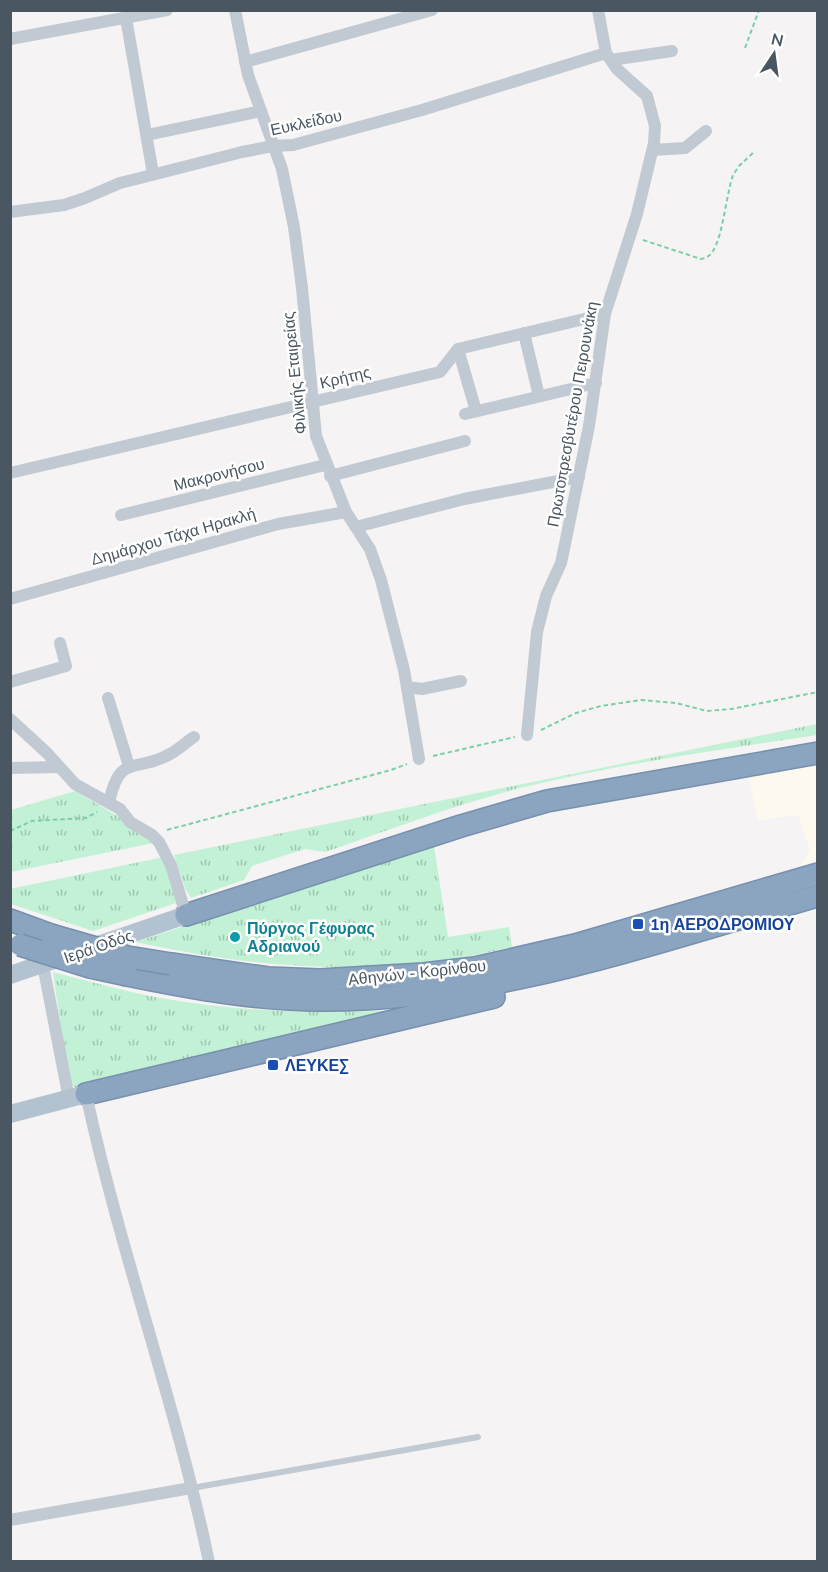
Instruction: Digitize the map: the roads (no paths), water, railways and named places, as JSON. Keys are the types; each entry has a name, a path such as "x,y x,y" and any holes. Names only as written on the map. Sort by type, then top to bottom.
{"highway":[{"path":"186,915 461,826 547,801 818,753"},
{"name":"Αθηνών - Κορίνθου","path":"10,920 51,935 128,957 171,964 268,978 320,980 392,977 475,968 575,945 818,874"},
{"name":"Αθηνών - Κορίνθου","path":"15,943 90,967 224,993 266,998 321,1000 372,998 480,987 581,965 818,896"},
{"path":"77,1097 506,994 581,965"}],"main road":[{"name":"Ιερά Οδός","path":"10,975 186,915"},
{"path":"10,1114 77,1097"}],"street":[{"path":"10,39 167,10"},
{"name":"Φιλικής Εταιρείας","path":"235,10 245,62 282,169 294,227 316,436 346,512 370,549 381,580 407,687 419,759"},
{"path":"245,62 432,10"},
{"path":"598,10 609,56"},
{"path":"126,18 153,174"},
{"name":"Ευκλείδου","path":"10,212 64,205 120,183 273,146 293,144 422,110 609,56 672,51"},
{"name":"Πρωτοπρεσβυτέρου Πειρουνάκη","path":"527,735 537,632 546,596 561,562 596,383 605,314 629,241 653,150 655,126 647,96 617,69 609,56"},
{"path":"147,135 261,111"},
{"path":"653,150 685,148 706,130"},
{"path":"596,383 470,412 458,349 605,314"},
{"path":"524,333 539,396"},
{"name":"Κρήτης","path":"10,473 440,372 458,349"},
{"name":"Μακρονήσου","path":"120,515 465,441"},
{"path":"356,527 464,499 579,477"},
{"name":"Δημάρχου Τάχα Ηρακλή","path":"10,599 278,524 346,512"},
{"path":"10,682 66,666 60,643"},
{"path":"407,687 422,689 460,681"},
{"path":"108,698 129,766"},
{"path":"10,719 75,784 120,809 130,822 159,842 171,865 186,915"},
{"path":"109,803 114,781 129,766 171,754 194,737"},
{"path":"10,768 59,767"},
{"path":"43,965 77,1097 98,1152 210,1562"},
{"path":"10,1520 191,1488"}],"lane":[{"path":"191,1488 478,1437"}],"place":[{"name":"1η ΑΕΡΟΔΡΟΜΙΟΥ","path":"638,924"},
{"name":"Πύργος Γέφυρας Αδριανού","path":"235,937"},
{"name":"ΛΕΥΚΕΣ","path":"273,1065"}]}
